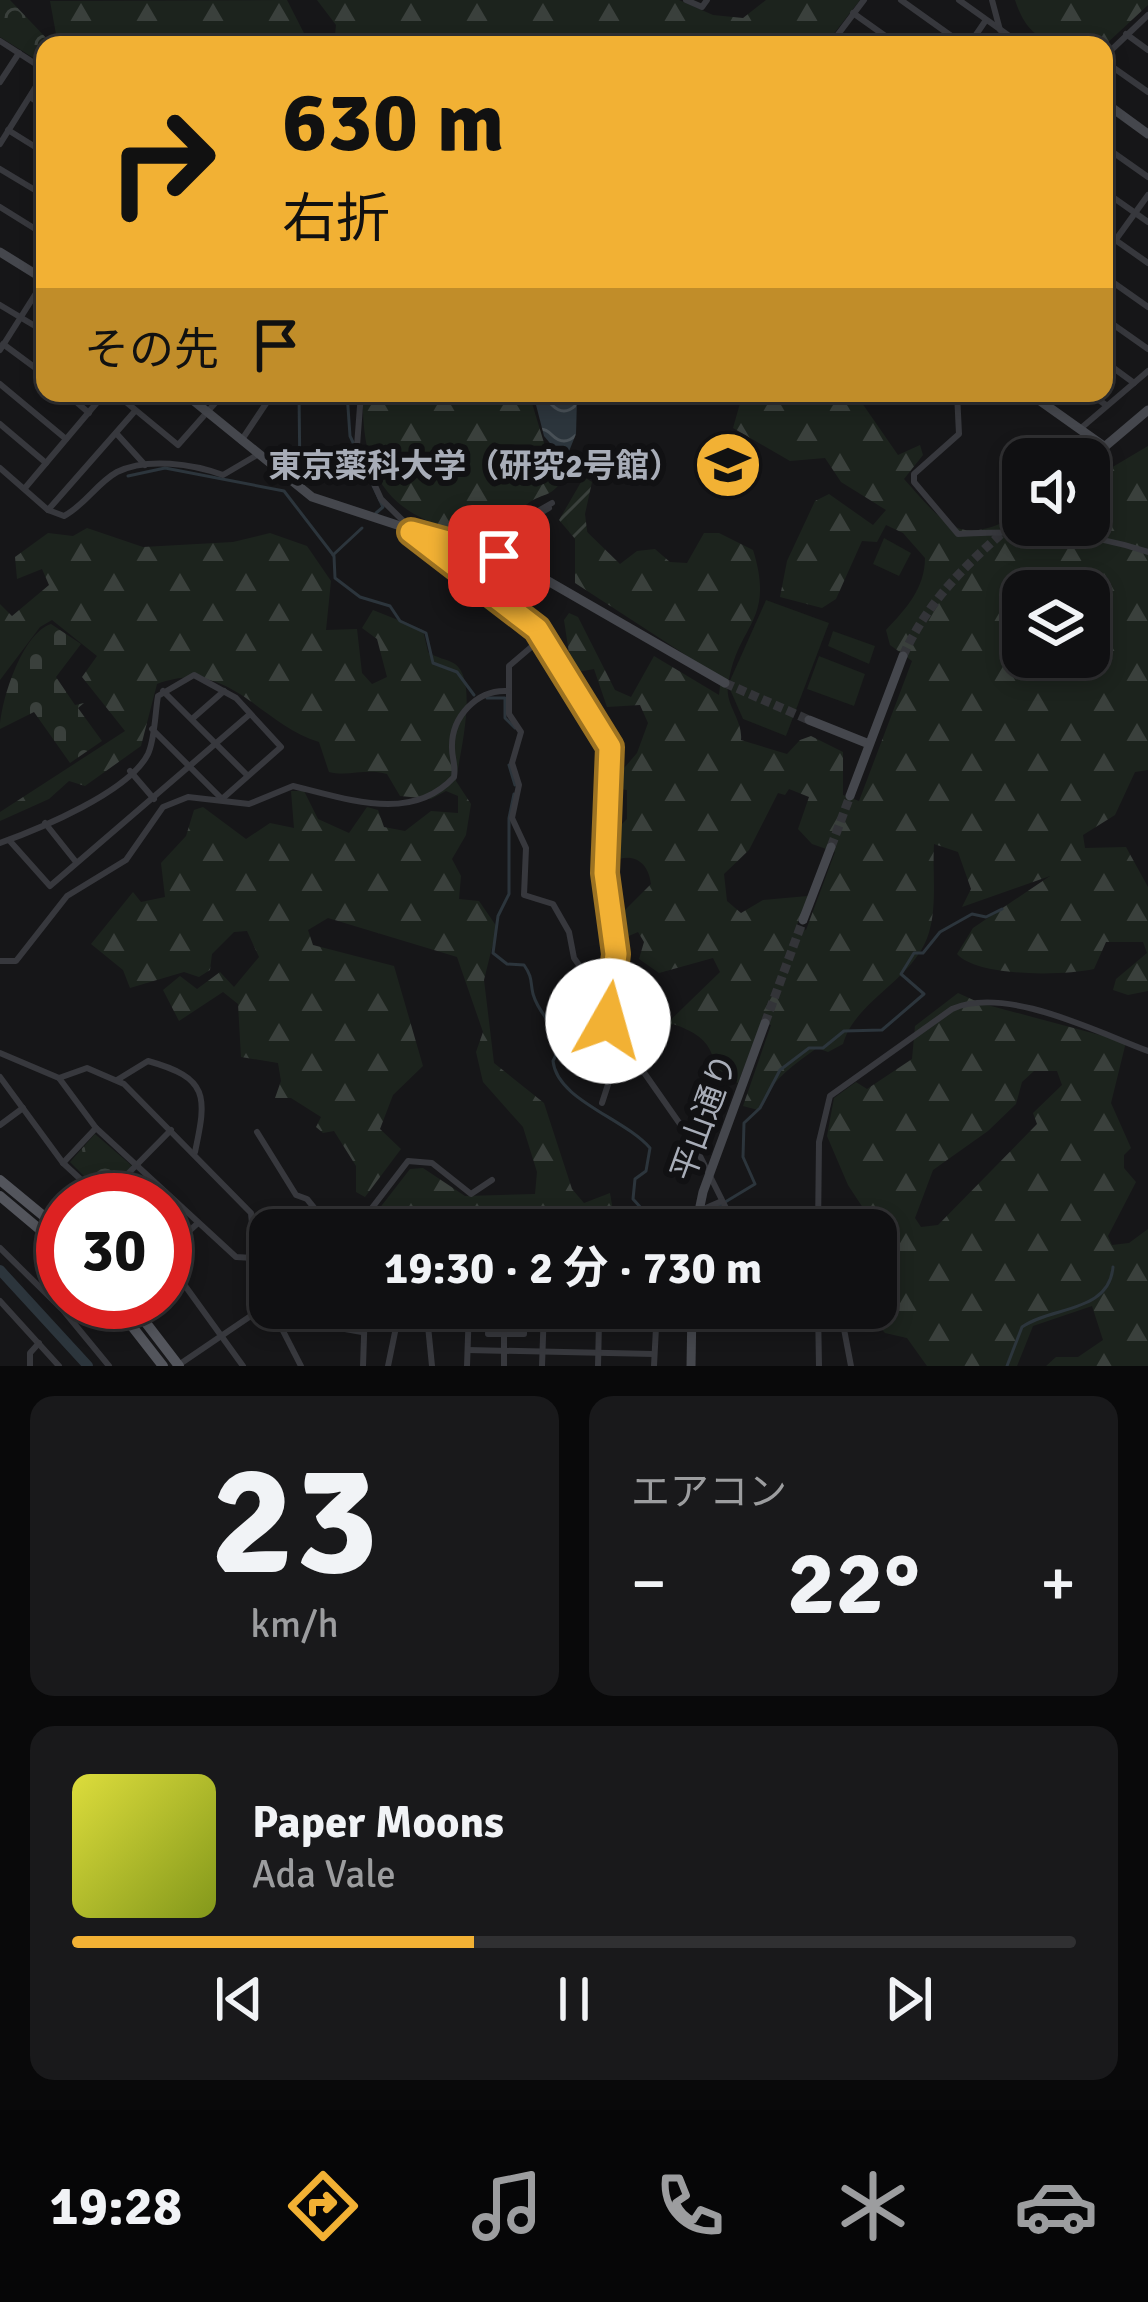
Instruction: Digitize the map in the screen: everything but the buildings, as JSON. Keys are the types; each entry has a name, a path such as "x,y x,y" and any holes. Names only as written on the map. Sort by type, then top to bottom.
{"main road":[{"path":"0,1180 36,1210"},
{"path":"0,1196 36,1227"},
{"path":"134,1329 163,1366"},
{"path":"150,1329 178,1366"}],"street":[{"path":"686,0 702,7 707,0"},
{"path":"836,36 864,0"},
{"path":"901,0 953,36"},
{"path":"959,0 1009,36"},
{"path":"992,0 1000,30"},
{"path":"853,13 885,36"},
{"path":"1113,49 1148,15"},
{"path":"973,36 986,20"},
{"path":"1126,34 1148,50"},
{"path":"0,41 36,64"},
{"path":"0,82 19,52"},
{"path":"1113,66 1148,92"},
{"path":"0,144 36,87"},
{"path":"30,97 36,101"},
{"path":"1113,109 1148,134"},
{"path":"8,130 36,147"},
{"path":"1113,153 1148,178"},
{"path":"0,169 36,191"},
{"path":"1113,243 1148,195"},
{"path":"1113,197 1148,222"},
{"path":"0,207 36,229"},
{"path":"1115,240 1148,263"},
{"path":"0,252 36,274"},
{"path":"1113,282 1148,307"},
{"path":"36,293 1,346 36,369"},
{"path":"0,305 36,327"},
{"path":"1113,324 1148,349"},
{"path":"1113,367 1135,383"},
{"path":"1113,401 1148,371"},
{"path":"0,384 66,440"},
{"path":"76,402 89,413"},
{"path":"25,488 98,402"},
{"path":"125,402 178,446 216,402"},
{"path":"195,402 257,455 330,506 499,556 554,582 725,683"},
{"path":"241,441 267,402"},
{"path":"361,402 357,446 372,484 411,532 543,637 610,747 605,873 616,954 608,1021 710,1171 726,1209"},
{"path":"957,402 959,434 914,474 914,482 958,534 1026,530 1091,534 1148,552"},
{"path":"1042,402 1092,438"},
{"path":"1101,402 1107,406"},
{"path":"1080,429 1112,402"},
{"path":"48,510 134,410"},
{"path":"1110,443 1148,410"},
{"path":"0,424 46,463"},
{"path":"116,432 145,465"},
{"path":"0,469 48,510 64,516 118,472 145,465 194,467 223,475 257,455"},
{"path":"499,556 521,524 530,514 552,503 521,524"},
{"path":"543,637 516,654 508,666 509,714 521,732 512,763 519,785 512,818 526,848 524,895 553,904 569,932 574,958 608,1006"},
{"path":"850,796 903,656"},
{"path":"222,799 281,747 250,714 224,691 194,675 163,691 148,755 130,771 94,801 5,841 50,886 250,714"},
{"path":"163,691 247,775"},
{"path":"192,719 224,691"},
{"path":"0,961 16,961 67,896 120,866 163,807 188,796 249,803 293,786 339,800 409,802 454,777 453,737 465,710 488,692 508,691"},
{"path":"809,720 869,744"},
{"path":"152,729 222,799"},
{"path":"130,771 154,799"},
{"path":"44,823 77,863"},
{"path":"803,920 831,847"},
{"path":"818,1209 819,1142 830,1096 956,1007 999,1004 1091,1026 1148,1051"},
{"path":"608,1021 586,1051 614,1066 641,1072"},
{"name":"平山通り","path":"699,1209 765,1023"},
{"path":"0,1053 59,1078 96,1128 236,1257 249,1258"},
{"path":"117,1080 148,1061 189,1077 206,1110 195,1151"},
{"path":"602,1103 614,1066"},
{"path":"59,1078 87,1068 117,1080 195,1151 208,1175 235,1192 249,1213"},
{"path":"0,1077 75,1173"},
{"path":"0,1125 23,1108"},
{"path":"63,1162 96,1128"},
{"path":"130,1173 172,1129"},
{"path":"257,1132 296,1195 310,1209"},
{"path":"371,1209 396,1170 413,1159 432,1163 471,1194 492,1180"},
{"path":"712,1209 723,1203"},
{"path":"192,1230 199,1223"},
{"path":"0,1248 63,1310 109,1366"},
{"path":"192,1292 243,1366"},
{"path":"0,1301 59,1366"},
{"path":"178,1366 249,1317"},
{"path":"281,1329 301,1366"},
{"path":"345,1329 362,1332"},
{"path":"362,1329 363,1366"},
{"path":"388,1366 397,1329"},
{"path":"428,1329 432,1366"},
{"path":"467,1366 468,1329"},
{"path":"488,1329 488,1334 504,1335 524,1334 524,1329"},
{"path":"542,1366 543,1329"},
{"path":"598,1329 598,1366"},
{"path":"654,1366 656,1329"},
{"path":"691,1366 692,1329"},
{"path":"818,1329 819,1366"},
{"path":"844,1329 850,1366"},
{"path":"504,1335 504,1366"},
{"path":"30,1366 30,1353 40,1343"},
{"path":"468,1350 654,1354"}],"green space":[{"path":"0,0 10,0 44,36 36,36 36,59 0,37"},
{"path":"287,0 305,36 56,36 50,1"},
{"path":"317,0 679,0 713,15 743,18 766,0 860,0 832,36 335,36 336,25"},
{"path":"1015,0 1148,0 1113,38 1039,36"},
{"path":"363,402 532,402 548,456 566,470 557,487 523,508 499,539 466,533 413,514 394,499 370,457"},
{"path":"740,402 861,402 898,455 920,445 923,455 904,479 932,510 969,530 1002,523 1002,546 1110,546 1110,469 1148,446 1148,770 1135,772 1115,815 1083,835 1085,848 1126,847 1148,887 1148,991 1128,995 1113,990 1116,979 1147,953 1143,942 1106,942 1094,969 1080,971 1021,973 968,962 957,954 973,928 1050,876 962,907 971,889 958,852 934,844 932,921 915,959 857,1017 843,1044 828,1052 817,1048 799,1061 775,1083 758,1110 743,1106 771,1025 761,1023 738,1083 719,1069 708,1046 690,1031 673,1024 660,1039 654,1036 720,972 713,958 659,973 639,959 644,942 638,932 624,938 618,932 618,917 651,884 637,860 610,863 611,835 627,819 627,790 620,789 619,774 637,753 648,723 640,705 607,707 594,669 578,672 570,660 564,620 569,613 578,617 615,690 631,697 654,656 719,695 721,678 575,583 575,531 582,527 620,564 637,551 655,549 670,562 687,563 704,533 719,533 753,550 760,593 728,686 741,740 787,754 811,736 843,752 843,795 859,801 912,661 890,645 886,630 913,597 925,558 903,533 886,525 877,542 862,541 836,599 822,608 780,597 787,561 815,501 829,494 873,525 886,510 841,482 825,458 790,461 733,428","holes":["789,789 809,797 798,829 812,844 835,852 806,930 797,925 808,896 763,900 741,913 727,901 724,874 749,850 778,793 785,795"]},
{"path":"584,477 592,482 585,514 588,538 576,540 559,520"},
{"path":"87,528 143,547 233,542 270,533 307,546 331,581 326,630 357,629 362,673 372,684 387,677 377,639 362,628 373,610 423,630 428,652 455,664 466,686 456,781 471,804 466,835 452,859 461,876 459,899 479,901 497,927 484,980 494,1063 544,1103 572,1189 584,1203 610,1193 613,1209 379,1209 410,1169 423,1168 465,1196 535,1194 537,1172 523,1127 483,1082 476,1052 483,1032 457,957 328,918 308,930 313,945 394,966 423,1066 393,1095 380,1129 401,1149 365,1197 356,1192 356,1166 334,1131 323,1133 316,1127 321,1117 291,1098 275,1098 281,1081 278,1063 241,1057 238,1004 223,992 179,1021 163,990 180,976 197,989 220,972 234,987 259,957 247,931 234,932 212,954 210,970 199,977 184,972 130,988 123,970 91,944 133,892 141,902 165,897 161,863 186,836 194,810 203,807 246,839 270,823 294,828 291,791 304,791 318,819 349,833 367,807 378,810 384,827 405,831 431,811 458,813 458,796 446,791 431,799 400,796 387,774 329,772 319,742 224,685 182,678 157,684 141,746 85,786 69,781 49,799 0,821 0,812 125,731 82,677 97,656 52,620 40,627 0,680 0,604 12,616 49,585 42,569 17,579 15,557 48,533 73,536"},
{"path":"884,538 911,553 899,576 873,564"},
{"path":"766,600 829,623 786,736 743,719 728,685"},
{"path":"51,624 81,644 56,677 75,705 84,703 78,708 102,741 70,763 34,712 0,729 8,687 22,655 40,630"},
{"path":"833,631 875,646 869,664 828,646"},
{"path":"819,656 865,674 854,706 807,689"},
{"path":"958,993 1126,1042 1111,1103 1131,1148 1124,1155 1124,1168 1136,1182 1108,1236 1112,1245 1129,1243 1148,1229 1148,1366 1046,1366 1056,1357 1078,1357 1103,1340 1092,1306 1033,1326 1017,1366 927,1366 907,1338 881,1329 897,1329 897,1209 864,1209 827,1136 834,1098 856,1082 867,1089 912,1059 915,1026","holes":["1034,1071 1057,1071 1062,1085 1033,1113 1037,1124 938,1225 921,1227 915,1218 933,1170 988,1131 1016,1104 1022,1082"]},
{"path":"95,1134 132,1166 124,1173 81,1173 70,1162"}],"water":[{"path":"535,402 577,402 576,434 565,461 544,436"}],"waterway":[{"path":"299,402 300,479"},
{"path":"348,402 350,436 383,507 376,513"},
{"path":"128,476 165,468 284,491 334,556 335,578 360,597 390,606 400,621 426,633 433,663 457,672 474,695"},
{"path":"333,555 362,528"},
{"path":"487,698 505,698 505,718 515,728"},
{"path":"509,765 515,785"},
{"path":"514,794 509,818 509,894 498,916 493,953 507,964 527,969 538,1006 564,1038 553,1061 566,1087 650,1148 646,1171 635,1179 633,1199 642,1209"},
{"path":"714,1209 755,1184 743,1157 744,1123 760,1108 780,1070 809,1048 823,1048 844,1031 882,1030 924,994 901,974 914,953 923,953 940,932 972,914 986,917 1002,909"},
{"path":"1007,1366 1022,1327 1090,1301 1109,1282 1113,1267"},
{"path":"0,1270 88,1366"}],"tunnel":[{"path":"903,656 940,596 1002,534"},
{"path":"725,683 809,720"},
{"path":"831,847 850,796"},
{"path":"765,1023 803,920"}],"place":[{"name":"東京薬科大学（研究2号館）","path":"728,465"}],"route":[{"path":"499,556 411,532 537,629 610,747 605,873 616,971 608,1021"}]}
